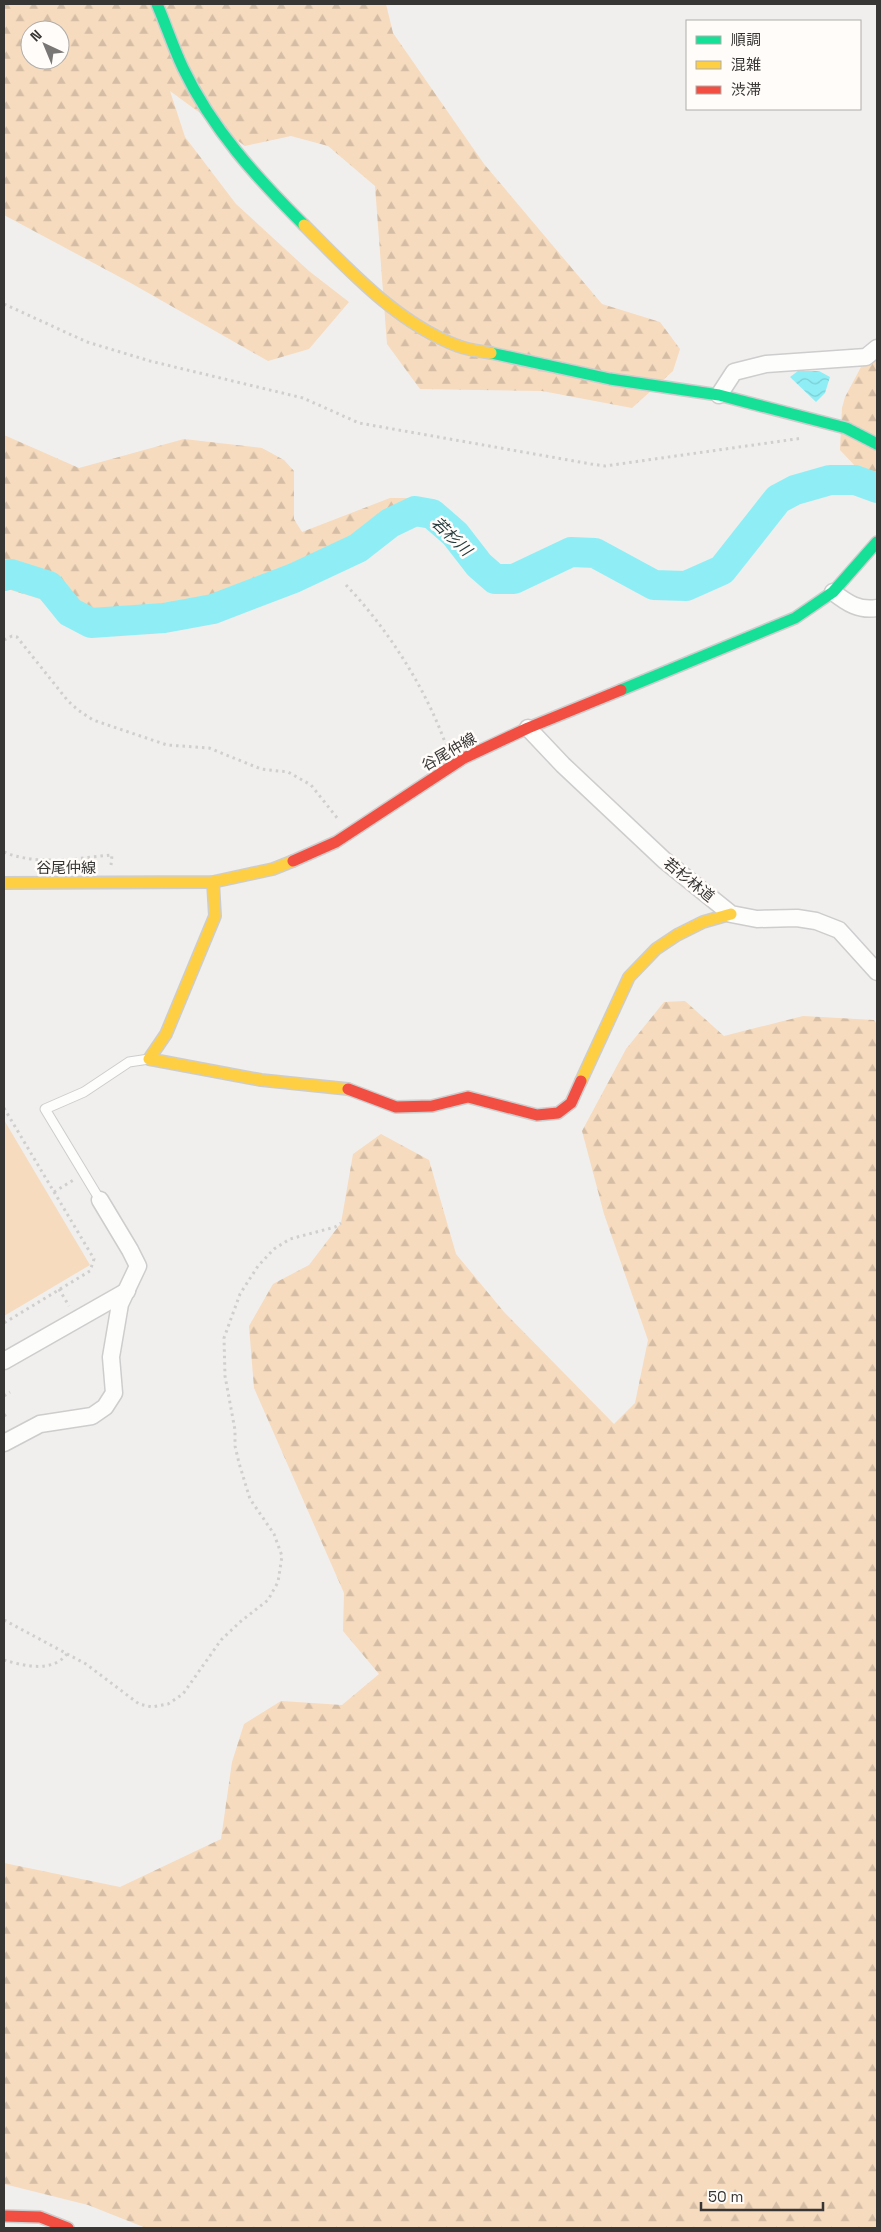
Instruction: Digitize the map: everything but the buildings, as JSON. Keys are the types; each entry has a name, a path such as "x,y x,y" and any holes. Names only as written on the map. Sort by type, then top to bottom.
{"street":[{"path":"157,4 183,68 207,111 229,143 263,184 336,257 374,293 416,325 458,346 610,379 719,395 846,428 877,444"},
{"path":"719,395 734,372 766,364 866,357 877,348"},
{"name":"谷尾仲線","path":"4,883 213,882 273,869 336,842 453,765 528,728 794,618 833,592 877,542"},
{"path":"833,592 850,605 868,610 877,608"},
{"name":"若杉林道","path":"528,728 563,765 664,860 731,914 757,919 797,918 816,921 839,930 877,972"},
{"path":"213,882 215,916 166,1034 150,1059 261,1080 345,1088 396,1107 432,1106 468,1097 537,1115 558,1113 571,1103 629,976 656,948 677,934 703,922 731,914"},
{"path":"4,1443 40,1424 92,1416 105,1407 114,1393 112,1357 120,1304 138,1266 100,1200"},
{"path":"4,1361 127,1291"},
{"path":"4,2216 40,2217 68,2228"}],"lane":[{"path":"100,1200 45,1109 84,1092 129,1062 150,1059"}],"path":[{"path":"4,304 87,342 150,361 303,398 359,423 591,464 605,466 804,437"},
{"path":"346,585 363,602 404,658 433,711 453,765"},
{"path":"4,640 12,636 17,637 68,701 93,720 167,745 209,748 261,768 288,772 311,784 349,833"},
{"path":"4,852 18,858 38,860 112,855 110,883"},
{"path":"4,1108 94,1259 90,1271 4,1323"},
{"path":"54,1192 84,1173"},
{"path":"4,1620 98,1672 139,1704 152,1707 168,1704 183,1694 221,1640 240,1622 262,1606 273,1593 279,1575 282,1556 274,1534 250,1499 234,1446 235,1430 223,1358 224,1338 240,1294 258,1266 274,1249 290,1239 335,1227 341,1222"},
{"path":"4,1396 10,1392"},
{"path":"4,1660 31,1666 49,1666 62,1660 67,1654"}],"green space":[{"path":"4,4 386,4 393,33 484,164 602,304 660,322 680,349 673,371 632,408 542,391 420,389 387,344 375,186 328,146 291,136 245,146 170,91 185,137 236,204 309,271 349,302 309,349 268,361 129,282 4,215"},
{"path":"877,356 877,475 858,469 840,450 842,408 845,397 861,367"},
{"path":"4,435 79,468 184,439 262,448 284,460 294,471 294,519 302,532 390,498 410,498 378,547 220,617 62,622 40,599 4,588"},
{"path":"685,1001 724,1036 803,1016 874,1020 877,1025 877,2228 146,2228 88,2205 4,2184 4,1863 120,1887 221,1839 232,1762 244,1724 281,1701 342,1705 379,1674 343,1631 344,1593 254,1388 249,1326 273,1284 309,1265 341,1223 353,1154 381,1134 429,1160 456,1254 504,1312 614,1424 635,1403 648,1340 604,1214 582,1131 626,1049 664,1002"},
{"path":"4,1120 90,1265 4,1316"}],"water":[{"path":"798,371 819,371 830,377 825,393 816,402 790,377"}],"waterway":[{"name":"若杉川","path":"4,576 11,574 49,586 70,612 91,623 164,618 213,609 294,578 358,548 390,523 415,511 432,514 455,534 479,565 495,579 514,579 571,552 595,553 654,585 686,586 722,570 778,499 795,490 830,480 855,480 877,488"}],"traffic: fast":[{"path":"157,4 183,68 208,112 253,171 304,225"},
{"path":"491,353 610,379 719,395 846,428 877,444"},
{"path":"621,690 795,618 833,592 877,542"}],"traffic: slow":[{"path":"304,225 375,294 415,324 458,346 491,353"},
{"path":"4,883 213,882 273,869 293,861"},
{"path":"213,882 215,916 166,1034 149,1059 261,1080 348,1089"},
{"path":"581,1081 629,977 656,949 677,935 703,922 731,914"}],"traffic: jam":[{"path":"293,861 336,842 464,758 528,728 621,690"},
{"path":"348,1089 396,1107 432,1106 468,1097 537,1115 558,1113 571,1103 581,1081"},
{"path":"4,2216 40,2217 68,2228"}]}
